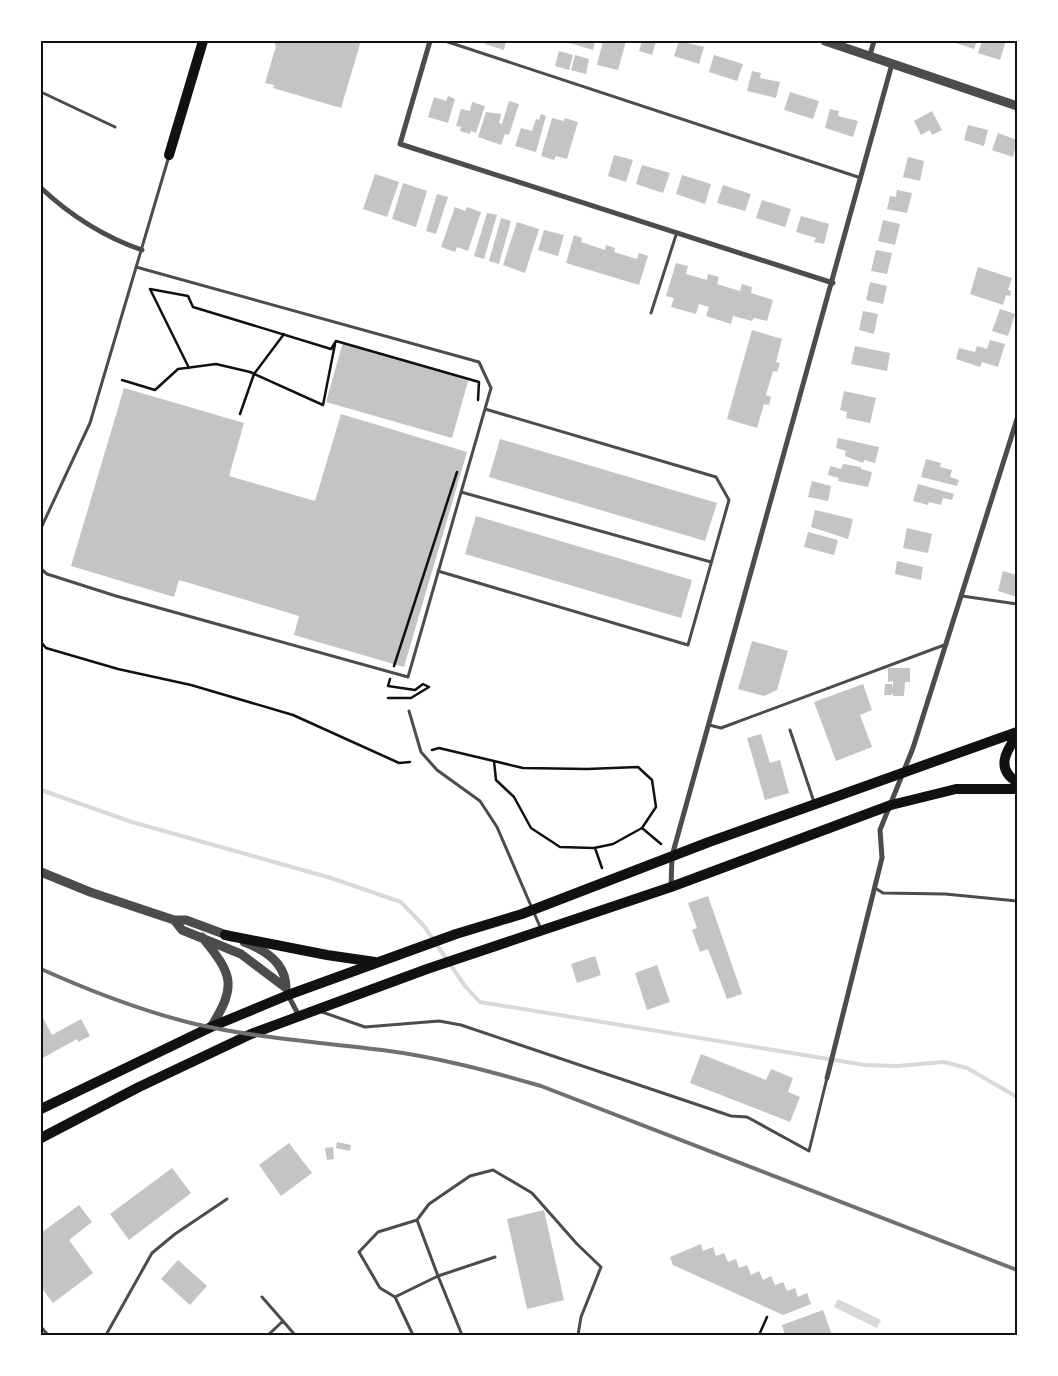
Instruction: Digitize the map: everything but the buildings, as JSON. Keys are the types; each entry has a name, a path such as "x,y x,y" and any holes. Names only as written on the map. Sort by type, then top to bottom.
{"main road":[{"path":"169,155 203,41"},
{"path":"41,1109 287,992 532,910 672,856 1017,732"},
{"path":"1017,736 1005,751 1003,762 1006,772 1017,782"},
{"path":"41,1138 250,1034 427,969 670,887 890,805 956,789 1017,789"},
{"path":"225,935 327,955 379,962"}],"street":[{"path":"430,41 400,144 676,235 833,284"},
{"path":"825,41 1017,106"},
{"path":"870,55 874,41"},
{"path":"670,887 672,856 833,284 892,64"},
{"path":"41,188 69,212 96,231 142,250"},
{"path":"827,1078 882,858 880,830 904,773 948,643 1017,419"},
{"path":"41,872 90,892 174,920 186,920 258,948 277,962 286,976 287,992 299,1017"},
{"path":"174,920 182,930 242,954 287,992"},
{"path":"202,937 221,962 228,977 228,997 211,1027"}],"lane":[{"path":"445,41 861,178"},
{"path":"41,92 115,127"},
{"path":"41,528 90,423 169,155"},
{"path":"651,313 676,235"},
{"path":"41,569 47,574 116,596 408,677 491,388 479,362 136,267"},
{"path":"438,571 688,644 729,500 716,477 485,409"},
{"path":"461,492 711,562"},
{"path":"962,596 1017,604"},
{"path":"709,725 720,728 948,643"},
{"path":"408,711 421,752 437,770 480,802 497,827 542,931"},
{"path":"790,730 815,805"},
{"path":"874,888 883,893 945,894 1017,901"},
{"path":"317,1010 365,1027 439,1021 478,1030 731,1116 747,1117 809,1151 827,1078"},
{"path":"413,1335 395,1297 380,1288 359,1252 378,1232 417,1220 429,1204 470,1176 493,1170 532,1193 577,1244 601,1267 581,1317 578,1335"},
{"path":"106,1335 152,1253 175,1234 227,1198"},
{"path":"417,1220 462,1335"},
{"path":"395,1297 438,1276 495,1257"},
{"path":"262,1298 295,1335"},
{"path":"268,1335 283,1321"},
{"path":"41,1327 48,1335"}],"path":[{"path":"189,368 150,289 188,296 193,307 331,348 336,341"},
{"path":"240,414 254,374 284,334"},
{"path":"122,380 155,390 178,369 216,364 254,374 323,405 336,341"},
{"path":"336,341 479,382 477,409"},
{"path":"394,667 460,464"},
{"path":"41,642 46,648 118,669 191,685 293,715 399,763 410,762"},
{"path":"388,698 411,698 429,687 423,684 415,690 388,686 391,677"},
{"path":"432,750 439,748 524,768 587,769 638,767 652,780 656,807 642,828 613,844 595,848 560,847 531,828 514,797 496,780 494,761"},
{"path":"642,828 661,844"},
{"path":"595,848 602,868"},
{"path":"759,1335 767,1317"}],"shaded area":[{"path":"838,1299 881,1320 877,1328 834,1307"}],"waterway":[{"path":"41,790 132,822 331,878 401,902 424,926 465,986 480,1002 865,1065 897,1066 944,1062 967,1068 1017,1097"}],"railway":[{"path":"41,969 115,999 191,1023 262,1036 423,1056 541,1086 1017,1270"}]}
